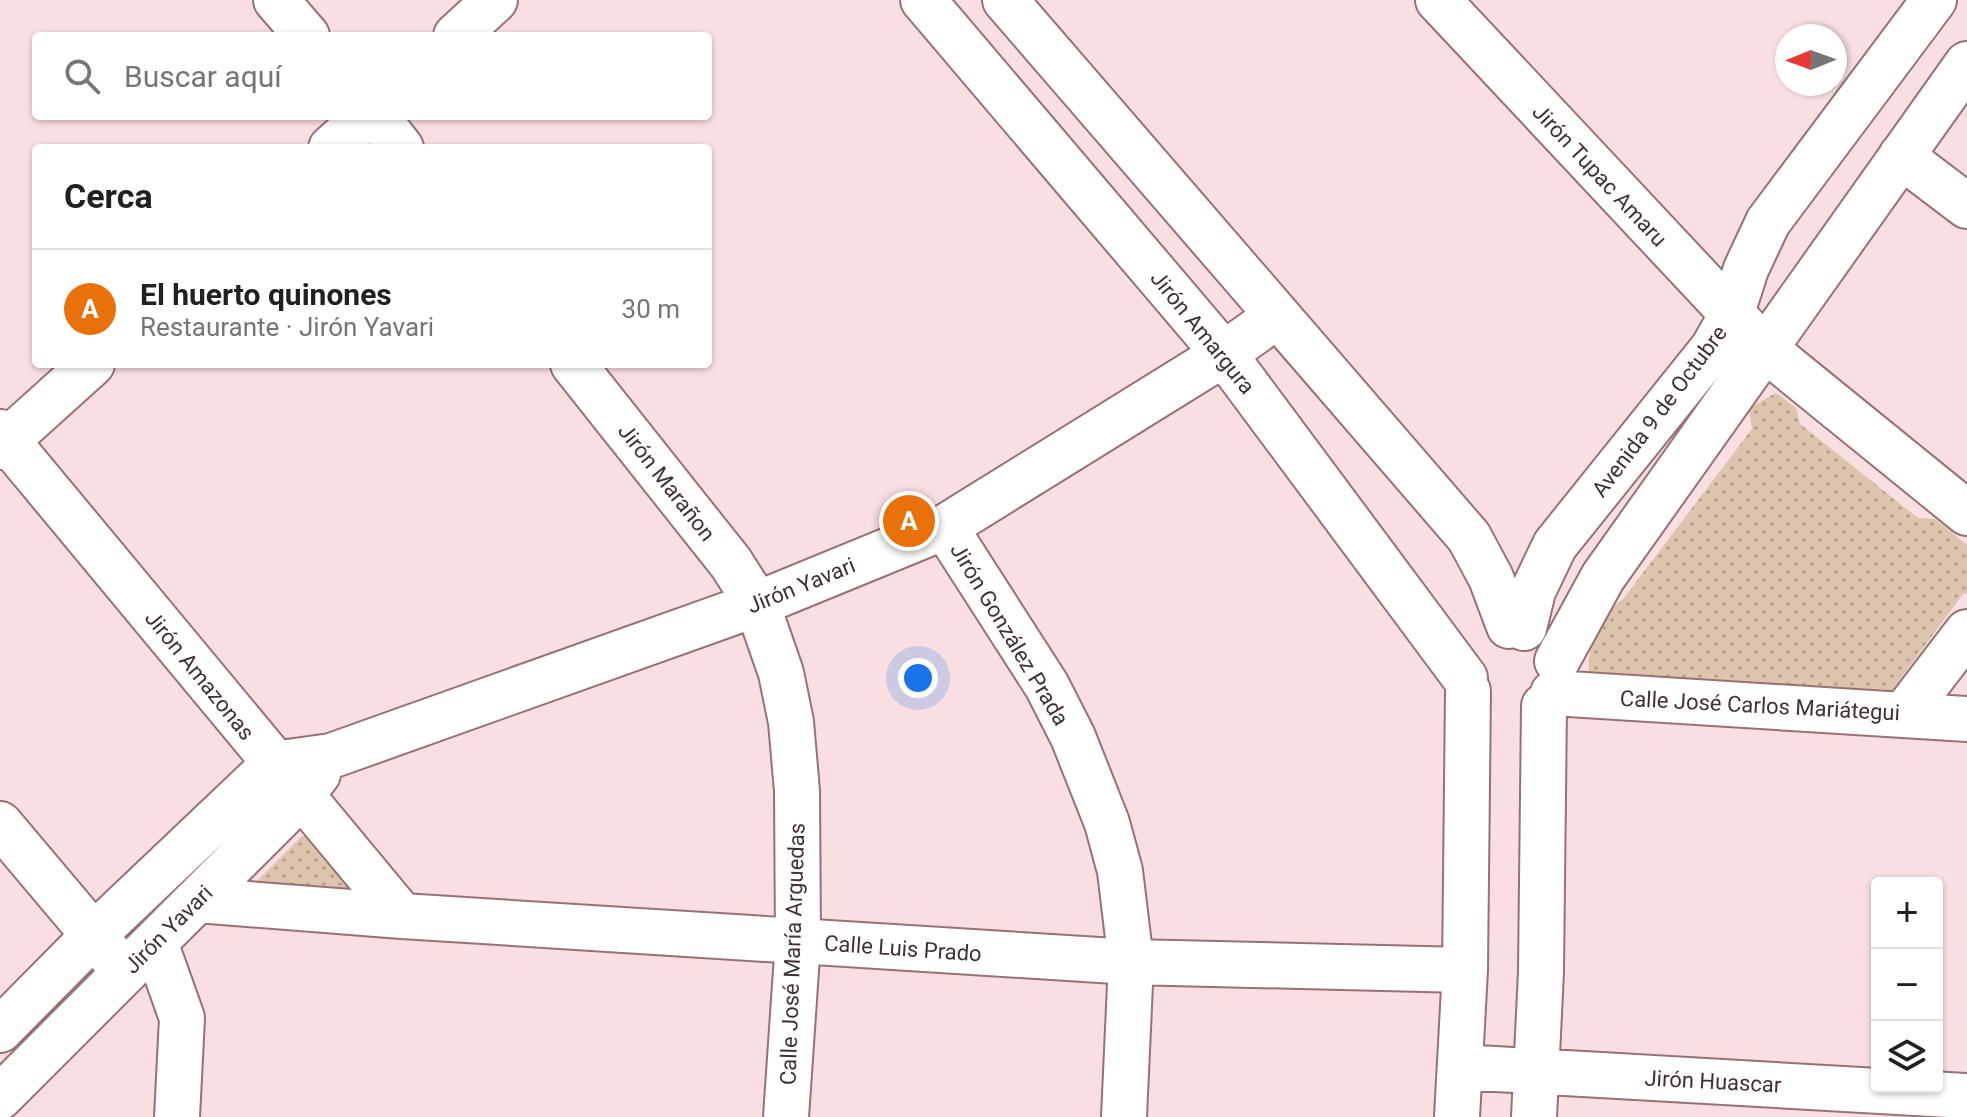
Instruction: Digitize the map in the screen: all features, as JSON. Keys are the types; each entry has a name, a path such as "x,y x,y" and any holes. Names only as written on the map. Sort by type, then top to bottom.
{"street":[{"path":"276,0 304,32"},
{"path":"460,32 495,0"},
{"name":"Jirón Amargura","path":"923,0 1224,354 1467,684"},
{"path":"962,47 999,0"},
{"path":"1005,0 1469,537 1516,627"},
{"name":"Jirón Tupac Amaru","path":"1438,0 1765,349 1967,513"},
{"name":"Avenida 9 de Octubre","path":"1516,627 1555,545 1713,348 1731,316 1746,269 1768,222 1934,0"},
{"path":"1467,684 1476,703 1487,713 1499,718 1531,716 1551,687 1603,577 1967,64"},
{"path":"336,144 362,120"},
{"path":"379,120 398,144"},
{"path":"1901,156 1967,206"},
{"name":"Jirón Yavari","path":"0,1030 94,935 287,781 331,756 757,604 945,527 1224,354 1277,316"},
{"path":"2,440 87,368"},
{"name":"Jirón Marañon","path":"576,368 731,563 757,604"},
{"name":"Jirón Amazonas","path":"2,440 402,916"},
{"name":"Jirón González Prada","path":"945,527 1047,686 1073,737 1107,823 1120,871 1131,962 1124,1117"},
{"name":"Calle José María Arguedas","path":"757,604 781,673 791,722 797,791 798,941 786,1117"},
{"path":"1457,1117 1465,970 1466,663 1480,639 1493,630 1516,627 1539,635 1550,647 1534,1117"},
{"path":"1905,713 1967,632"},
{"name":"Calle José Carlos Mariátegui","path":"1551,687 1967,719"},
{"name":"Jirón Yavari","path":"0,1097 197,900 287,781"},
{"path":"0,824 94,935 140,957 182,1018 177,1117"},
{"name":"Calle Luis Prado","path":"197,900 1131,962 1465,970"},
{"name":"Jirón Huascar","path":"1460,1067 1536,1071 1870,1104 1967,1096"}],"shaded area":[{"path":"1776,393 1796,408 1800,424 1918,518 1935,519 1967,545 1967,593 1963,594 1890,693 1589,679 1591,644 1599,625 1623,599 1752,429 1749,408"},
{"path":"302,836 313,836 363,892 249,889"}],"place":[{"name":"El huerto quinones","path":"909,521"}]}
